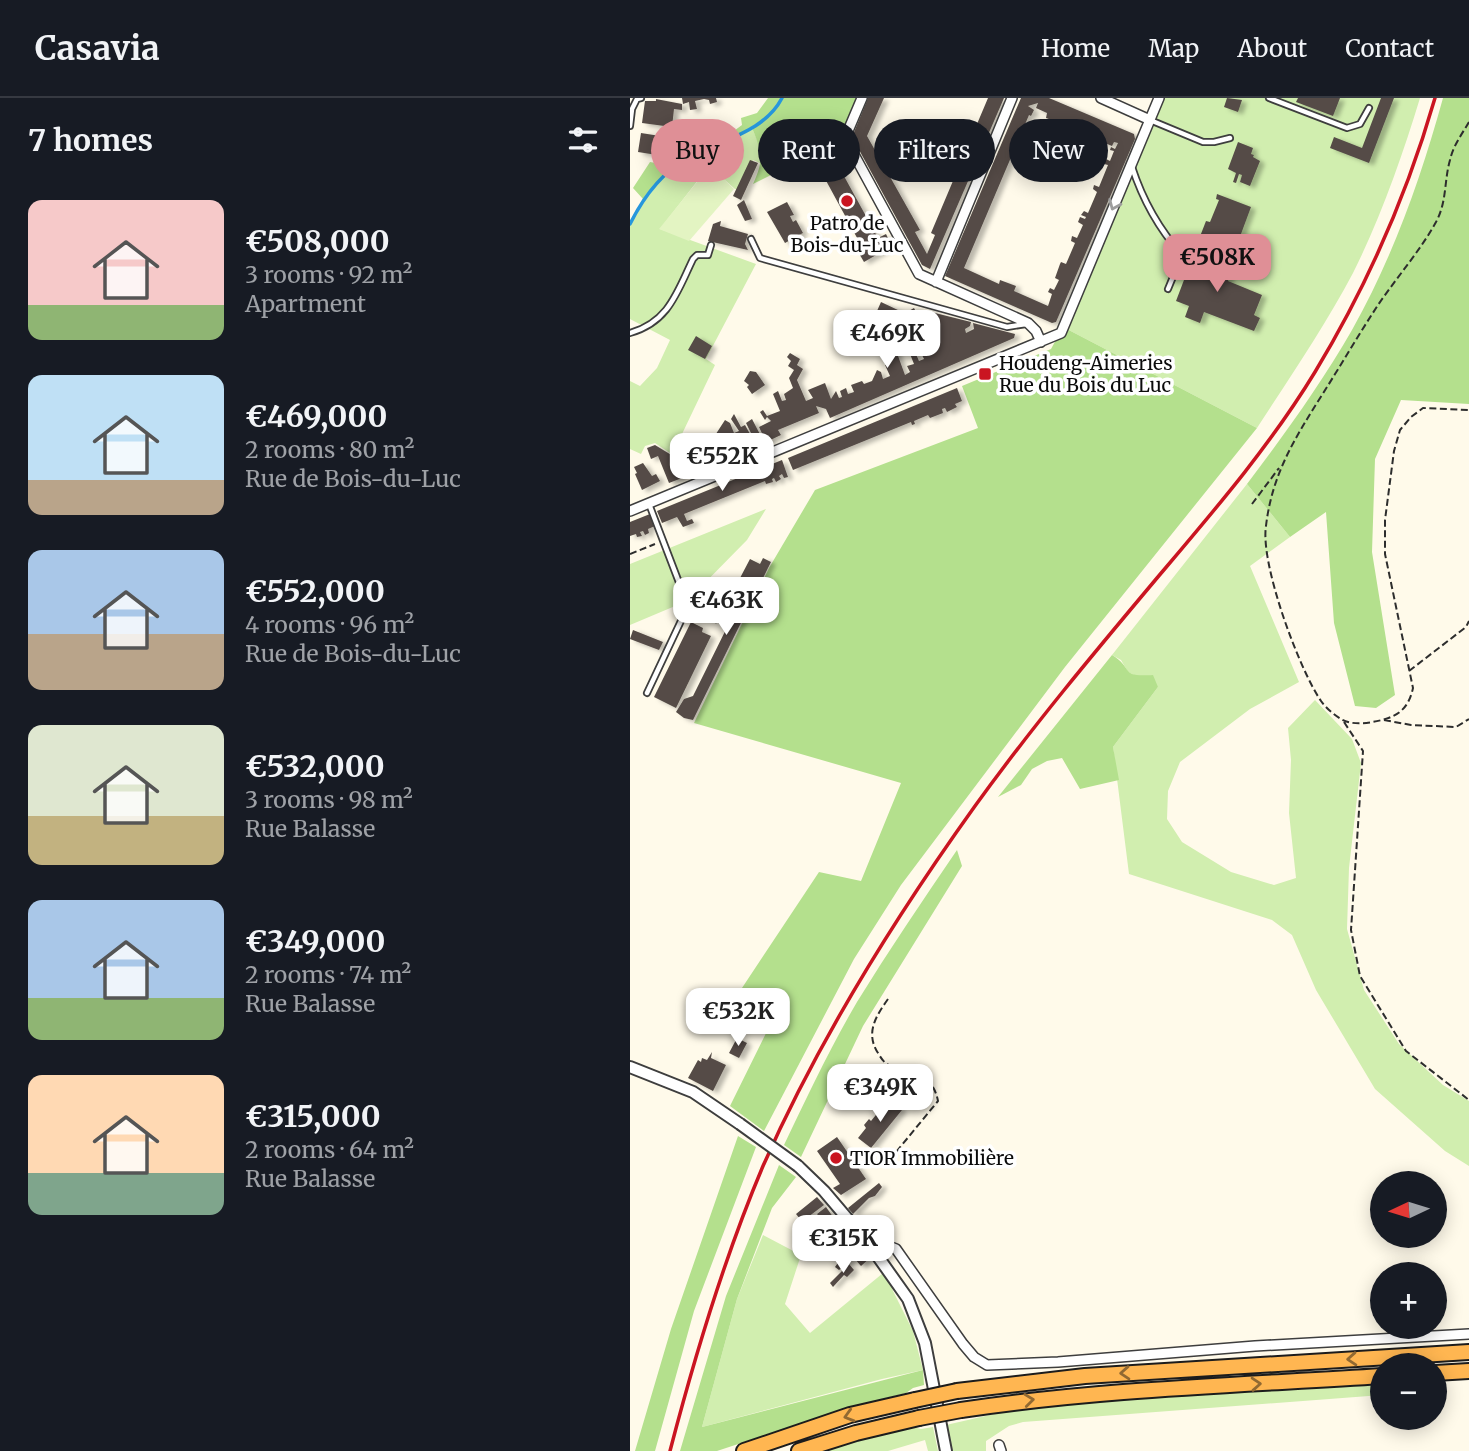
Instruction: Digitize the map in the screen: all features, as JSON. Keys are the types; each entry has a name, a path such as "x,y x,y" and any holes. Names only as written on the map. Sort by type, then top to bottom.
{"highway":[{"path":"744,1451 850,1415 957,1391 1084,1376 1469,1352"},
{"path":"1447,1372 1469,1371"},
{"path":"799,1451 856,1433 919,1418 1024,1401 1370,1377"}],"street":[{"path":"862,98 845,138 919,274 1028,323 1037,331 1041,342"},
{"path":"936,282 1012,98"},
{"path":"1101,98 1150,120"},
{"path":"630,511 1060,333 1160,98"},
{"path":"630,1067 693,1091 798,1166 824,1191 869,1244 895,1280 916,1317 925,1343 946,1451"},
{"path":"869,1244 881,1243 896,1249 963,1344 974,1357 987,1365 1469,1334"}],"lane":[{"path":"630,126 632,109 636,99 641,98"},
{"path":"1269,98 1347,128 1360,124 1369,108"},
{"path":"1150,120 1203,142 1230,138"},
{"path":"1132,164 1147,208 1163,234 1182,255 1168,289"},
{"path":"751,239 760,258 1007,327 1028,323"},
{"path":"630,333 645,329 669,309 692,259 697,255 708,255 710,245"},
{"path":"649,503 688,606 716,619"},
{"path":"647,693 688,606"}],"path":[{"path":"1252,504 1280,467 1377,307 1437,220 1446,194 1449,161 1469,122"},
{"path":"1343,721 1357,724 1383,720 1406,708 1413,688 1385,554 1385,520 1394,451 1400,430 1410,417 1423,408 1469,410"},
{"path":"1280,467 1265,527 1268,566 1296,649 1313,687 1323,703 1343,721 1363,751 1351,930 1360,976 1406,1051 1469,1100"},
{"path":"630,554 664,541"},
{"path":"1408,672 1466,627 1469,621"},
{"path":"1383,720 1411,725 1456,727 1469,719"},
{"path":"888,999 871,1029 875,1049 888,1065 915,1072 928,1081 936,1091 938,1101 892,1157"}],"green space":[{"path":"768,98 862,98 853,119 758,119 758,144 752,128 744,132 744,119 741,118 757,113"},
{"path":"1159,98 1420,98 1390,187 1353,273 1319,332 1257,428 1063,327"},
{"path":"1443,98 1469,98 1469,404 1401,400 1375,459 1372,552 1395,695 1376,708 1355,706 1334,623 1326,512 1290,537 1247,484 1315,390 1367,302 1405,217"},
{"path":"752,128 758,142 758,162 753,160 744,179 744,132"},
{"path":"650,162 651,182 658,182 643,199 633,188"},
{"path":"658,182 697,182 660,229 756,264 706,359 715,365 670,453 655,443 645,446 641,454 630,449 630,381 640,386 657,368 670,340 630,319 630,224 643,199"},
{"path":"697,182 727,182 734,189 689,241 659,229"},
{"path":"727,182 743,182 739,190"},
{"path":"1063,327 1257,428 1065,667 901,885 854,959 764,1131 730,1106 776,1013 740,991 819,872 861,881 901,783 694,723 769,568 815,490 978,428 962,386 1051,349"},
{"path":"1247,484 1290,537 1250,566 1299,682 1250,709 1180,762 1168,791 1167,819 1182,842 1231,872 1274,885 1296,878 1289,813 1291,760 1288,728 1315,700 1352,739 1361,763 1349,868 1347,929 1364,990 1399,1044 1443,1085 1469,1101 1469,1166 1445,1151 1375,1089 1316,990 1292,935 1272,920 1129,874 1113,747 1158,687 1128,672 1121,660 1112,655"},
{"path":"766,509 747,540 687,601 630,625 630,564"},
{"path":"1112,655 1135,675 1153,675 1158,687 1113,747 1119,780 1080,789 1062,758 1047,761 1032,769 1021,785 998,797"},
{"path":"957,850 962,866 863,1026 801,1157 784,1145 828,1055 869,983"},
{"path":"738,1136 756,1147 694,1311 655,1451 635,1451 671,1329"},
{"path":"779,1165 796,1177 772,1208 737,1299 702,1427 923,1370 924,1385 906,1393 850,1407 717,1451 680,1451 726,1296"},
{"path":"763,1235 801,1255 785,1304 810,1333 888,1269 893,1291 913,1331 923,1370 702,1427 737,1299"},
{"path":"1370,1383 1370,1396 1023,1422 1009,1426 986,1441 986,1451 951,1451 946,1425 1016,1409 1087,1401"},
{"path":"908,1426 921,1429 933,1427 938,1451 928,1451 925,1440 888,1451 824,1451"}],"building":[{"path":"682,98 716,98 717,102 710,104 709,100 704,99 695,101 697,109 690,110 689,102 683,104"},
{"path":"868,98 884,98 867,136 874,148 874,177 860,152 859,119"},
{"path":"988,98 1004,98 995,119 979,119"},
{"path":"1021,98 1049,98 1099,119 1049,119 1046,118 1047,113 1036,108 1038,103 1028,106 1034,110 1027,119 1012,119"},
{"path":"1227,98 1242,100 1238,112 1224,107"},
{"path":"1298,98 1340,98 1333,116 1296,102"},
{"path":"1381,98 1394,98 1369,163 1330,148 1334,137 1362,148"},
{"path":"645,101 682,104 682,110 674,109 673,119 651,119 651,124 642,123"},
{"path":"1108,123 1134,134 1135,139 1056,322 1052,323 945,276 985,182 995,182 995,159 1009,126 1009,162 964,268 999,284 1000,280 1016,286 1014,291 1048,306 1052,294 1048,292 1050,288 1054,290 1059,280 1055,278 1060,264 1066,264 1075,243 1071,241 1072,236 1077,238 1083,225 1078,222 1080,217 1085,219 1086,217 1081,215 1084,211 1088,213 1097,192 1093,189 1094,185 1099,187 1101,182 1108,182 1108,160 1110,161 1114,151 1110,150 1111,147 1115,149 1118,143 1114,142 1112,146 1108,144"},
{"path":"641,133 651,135 651,154 638,152"},
{"path":"1238,142 1253,148 1251,154 1260,161 1250,186 1240,182 1242,175 1239,174 1236,183 1233,182 1236,173 1228,169"},
{"path":"750,160 758,163 741,200 733,196 740,182 744,182 744,173"},
{"name":"Patro de Bois-du-Luc","path":"827,182 847,182 878,238 886,234 892,246 864,262 857,250 862,247"},
{"path":"877,182 893,182 920,230 915,232 927,254 935,235 931,233 953,182 968,182 930,269 922,265"},
{"path":"1217,194 1251,207 1237,254 1199,239 1219,200 1216,199"},
{"path":"744,200 752,219 745,221 737,205"},
{"path":"787,202 794,215 790,216 793,222 796,220 803,233 799,235 801,239 796,241 794,238 785,243 767,212"},
{"path":"721,221 720,226 748,234 745,244 748,250 708,241 713,224"},
{"path":"1195,251 1234,266 1228,281 1262,295 1254,315 1260,318 1254,331 1204,312 1200,323 1185,317 1189,306 1176,301"},
{"path":"881,302 900,311 890,337 884,334 887,327 878,323 882,314 877,311"},
{"path":"914,308 916,312 927,311 971,322 965,329 966,333 974,329 973,323 1015,334 1014,338 830,418 826,409 816,406 819,413 778,430 781,435 766,442 759,427 771,421 767,417 765,420 760,412 763,410 767,416 780,411 773,394 778,391 782,401 786,400 784,394 793,388 789,378 794,370 788,366 791,361 787,357 790,353 800,359 797,365 803,369 797,380 806,401 813,398 808,390 825,383 831,399 836,391 839,398 842,397 840,391 846,388 848,394 854,392 851,385 872,381 877,370 881,372 883,379 890,376 885,357 888,347 894,345 905,375 910,372 907,366 914,364 910,354 915,352 919,361 924,359 920,351 931,348 928,340 938,337 935,329 925,333 921,322 902,330 898,320 908,316 907,312"},
{"path":"696,336 712,346 705,359 688,350"},
{"path":"750,371 756,372 765,385 752,394 747,387 749,385 744,381"},
{"path":"957,388 962,401 947,412 945,408 942,409 943,413 930,418 928,415 914,421 915,424 912,425 911,422 793,470 788,458"},
{"path":"734,414 741,427 745,425 750,434 746,423 752,419 764,442 699,472 691,454 699,451 701,455 715,448 707,442 712,440 725,420 730,423 734,433 739,431 731,419"},
{"path":"655,445 673,456 682,478 669,483 658,456 651,459 647,448"},
{"path":"782,460 788,477 784,478 782,474 779,476 781,479 776,482 774,478 773,482 766,484 765,481 684,514 687,521 692,519 694,523 683,527 677,517 662,523 657,511"},
{"path":"643,463 652,476 656,474 660,481 642,490 634,467"},
{"path":"650,514 655,526 648,529 649,533 645,535 643,531 640,532 642,536 630,536 630,522"},
{"path":"763,558 771,562 693,720 684,718 676,712 684,699 693,696 749,583 740,578 750,559 760,564"},
{"path":"691,622 711,636 676,708 654,697"},
{"path":"633,630 663,642 659,650 630,639"},
{"path":"737,1038 747,1043 739,1058 729,1053"},
{"path":"712,1052 711,1058 726,1065 713,1091 688,1078 698,1060 707,1060"},
{"path":"889,1099 902,1110 871,1148 858,1138 866,1128 864,1125 869,1119 871,1121"},
{"name":"TIOR Immobilière","path":"837,1137 866,1179 841,1195 833,1188 840,1184 817,1151"},
{"path":"879,1183 882,1187 875,1196 869,1198 853,1214 848,1208"},
{"path":"817,1197 824,1205 808,1217 811,1220 805,1225 796,1214"},
{"path":"826,1207 836,1221 826,1229 829,1233 824,1238 817,1233 821,1219 817,1214"},
{"path":"854,1240 870,1258 861,1266 854,1258 839,1270 835,1267"},
{"path":"849,1264 854,1270 847,1277 844,1275 833,1287 830,1283"}],"waterway":[{"path":"630,224 647,196 669,171 700,152 752,128 764,120 782,98"}],"railway":[{"path":"670,1451 711,1307 749,1201 785,1119 833,1026 887,936 997,777 1087,662 1240,478 1298,399 1352,307 1384,239 1412,170 1435,98"}],"place":[{"name":"Patro de Bois-du-Luc","path":"847,201"},
{"name":"Houdeng-Aimeries Rue du Bois du Luc","path":"985,374"},
{"name":"TIOR Immobilière","path":"836,1158"}]}
